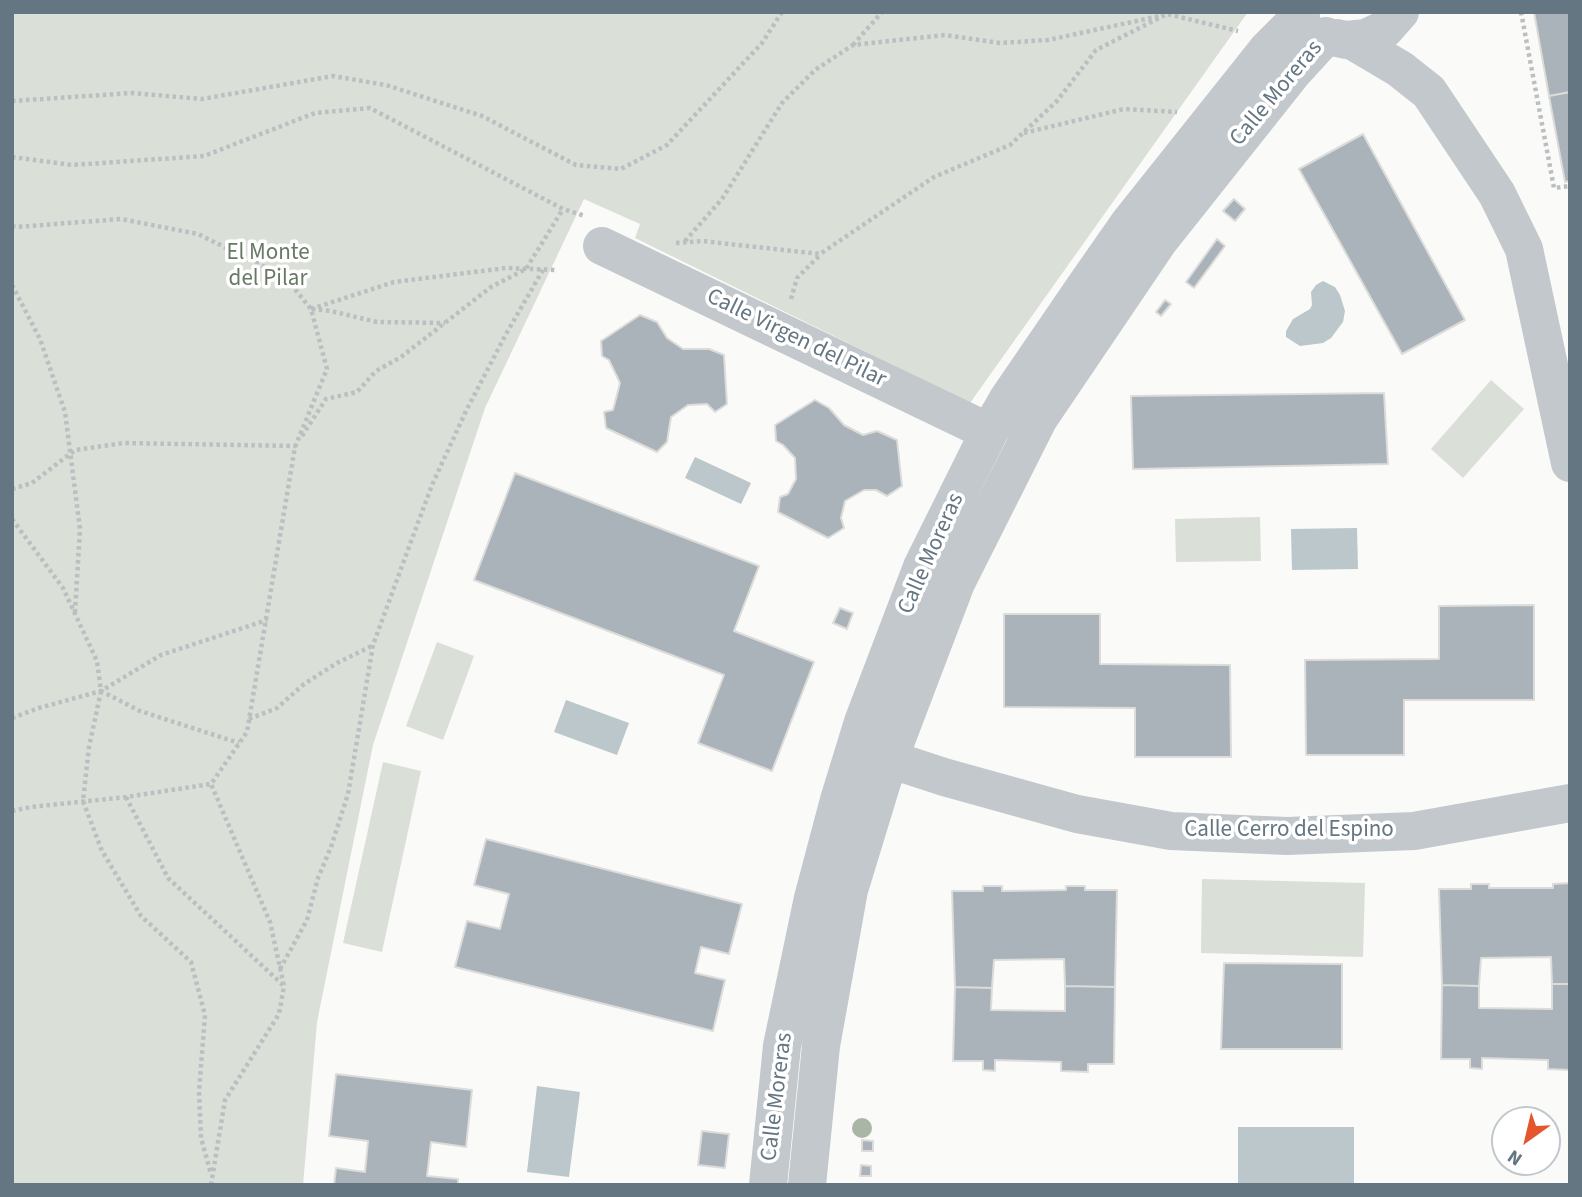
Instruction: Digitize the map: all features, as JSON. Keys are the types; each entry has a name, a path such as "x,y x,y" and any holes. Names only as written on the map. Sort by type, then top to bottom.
{"street":[{"path":"1319,26 1366,38 1385,29 1400,12"},
{"path":"1407,12 1429,92"},
{"path":"1319,26 1400,69 1429,92 1497,194 1524,249 1570,463"},
{"name":"Calle Moreras","path":"768,1185 782,1046 813,898 863,722 922,567 989,432 1008,400 1130,222 1266,50 1319,26"},
{"name":"Calle Moreras","path":"807,1185 821,1046 849,890 889,759 956,583 1039,418 1158,242 1293,72 1319,26"},
{"name":"Calle Virgen del Pilar","path":"594,231 989,432"},
{"name":"Calle Cerro del Espino","path":"889,759 1077,814 1171,831 1287,836 1414,831 1570,803"}],"path":[{"path":"12,101 132,93 202,99 333,76 386,85 482,116 576,166 621,169 667,145 762,43 782,12"},
{"path":"684,242 722,199 782,103 815,71 853,45 882,12"},
{"path":"1521,12 1554,188 1570,186"},
{"path":"853,45 945,34 1000,43 1048,40 1167,13 1244,33"},
{"path":"790,304 797,278 820,254 934,177 1010,145 1057,101 1096,50 1167,13"},
{"path":"12,157 72,165 204,156 315,113 370,108 563,209 594,231"},
{"path":"1023,133 1124,109 1182,112"},
{"path":"295,447 326,399 357,391 376,371 401,357 491,287 526,269 563,209"},
{"path":"12,226 16,228 121,219 198,234 285,278 311,309 327,369 295,447 247,732 211,784 12,811"},
{"path":"671,243 702,241 820,254"},
{"path":"311,309 394,282 506,268 558,270"},
{"path":"280,970 306,920 348,794 373,645 432,485 506,334 544,268"},
{"path":"12,285 40,339 65,412 80,528 75,613"},
{"path":"311,309 377,322 445,323"},
{"path":"12,489 32,483 75,450 124,443 295,447"},
{"path":"12,519 63,588 97,661 101,691 89,747 83,801 102,851 141,916 191,962 205,1015 199,1092 201,1138 212,1178"},
{"path":"12,718 101,691 161,655 267,620"},
{"path":"249,719 277,708 304,684 373,645"},
{"path":"101,691 141,711 239,743"},
{"path":"211,784 270,922 284,986 279,1014 225,1100 211,1185"},
{"path":"125,797 169,878 284,986"}],"green space":[{"name":"El Monte del Pilar","path":"12,12 1248,12 970,403 635,238 640,224 584,199 485,408 373,745 317,1022 303,1185 12,1185"},
{"path":"1491,380 1524,409 1463,478 1431,449"},
{"path":"1260,517 1261,561 1176,562 1175,519"},
{"path":"437,642 474,656 443,740 406,726"},
{"path":"383,762 421,771 382,952 343,943"},
{"path":"1202,879 1365,883 1363,957 1201,953"}],"shaded area":[{"path":"1323,281 1335,287 1340,295 1345,311 1343,322 1331,338 1323,343 1300,346 1286,337 1286,331 1293,319 1310,309 1311,292"},
{"path":"695,457 751,483 741,504 685,478"},
{"path":"1357,528 1358,569 1292,570 1291,529"},
{"path":"566,700 629,723 617,755 554,732"},
{"path":"537,1086 580,1092 569,1177 527,1172"},
{"path":"1238,1127 1354,1127 1354,1185 1238,1185"}],"building":[{"path":"1534,12 1570,12 1570,92 1549,96"},
{"path":"1570,92 1570,181 1565,182 1549,96"},
{"path":"1363,134 1465,320 1402,354 1299,169"},
{"path":"1234,199 1245,209 1235,221 1223,211"},
{"path":"1217,239 1225,246 1194,288 1186,282"},
{"path":"1165,300 1171,304 1161,316 1156,312"},
{"path":"640,315 657,322 667,338 683,349 709,349 724,355 727,404 715,412 707,404 688,405 671,417 667,442 657,452 606,428 604,412 613,410 620,383 609,360 602,356 601,341"},
{"path":"1384,393 1388,464 1133,469 1131,396"},
{"path":"815,400 829,408 844,425 863,435 877,431 897,440 902,486 887,496 876,490 864,490 845,501 841,518 844,528 828,538 778,512 780,497 788,494 796,479 795,458 776,441 775,425"},
{"path":"515,473 759,566 734,631 814,662 772,771 698,743 724,675 474,580"},
{"path":"1534,605 1534,700 1404,700 1404,755 1306,755 1305,660 1439,659 1439,606"},
{"path":"840,608 853,613 847,629 833,623"},
{"path":"1004,614 1100,614 1100,664 1230,665 1231,757 1135,757 1135,708 1004,707"},
{"path":"486,839 742,904 729,954 701,947 695,973 725,980 713,1031 455,967 467,921 500,929 509,894 474,885"},
{"path":"1570,883 1570,984 1552,984 1551,957 1481,958 1479,986 1442,985 1439,889 1471,889 1471,884 1489,884 1489,888 1553,888 1553,884"},
{"path":"983,886 1002,886 1002,891 1066,890 1066,886 1085,886 1085,890 1117,890 1115,987 1065,986 1064,959 994,960 992,988 955,987 952,891 983,891"},
{"path":"1224,963 1342,964 1342,1049 1221,1049"},
{"path":"1552,984 1570,984 1570,1070 1548,1069 1548,1060 1482,1058 1482,1069 1470,1068 1470,1059 1441,1059 1442,985 1479,986 1479,1008 1552,1009"},
{"path":"1065,986 1115,987 1114,1064 1088,1064 1088,1072 1061,1071 1061,1062 995,1060 995,1071 983,1070 983,1061 953,1061 955,987 992,988 991,1010 1065,1011"},
{"path":"336,1074 472,1090 466,1147 431,1142 427,1176 458,1179 458,1185 334,1185 336,1168 365,1172 368,1141 329,1136"},
{"path":"702,1131 729,1134 725,1168 698,1165"},
{"path":"862,1140 873,1141 873,1151 862,1151"},
{"path":"861,1165 871,1166 871,1176 860,1176"}]}
